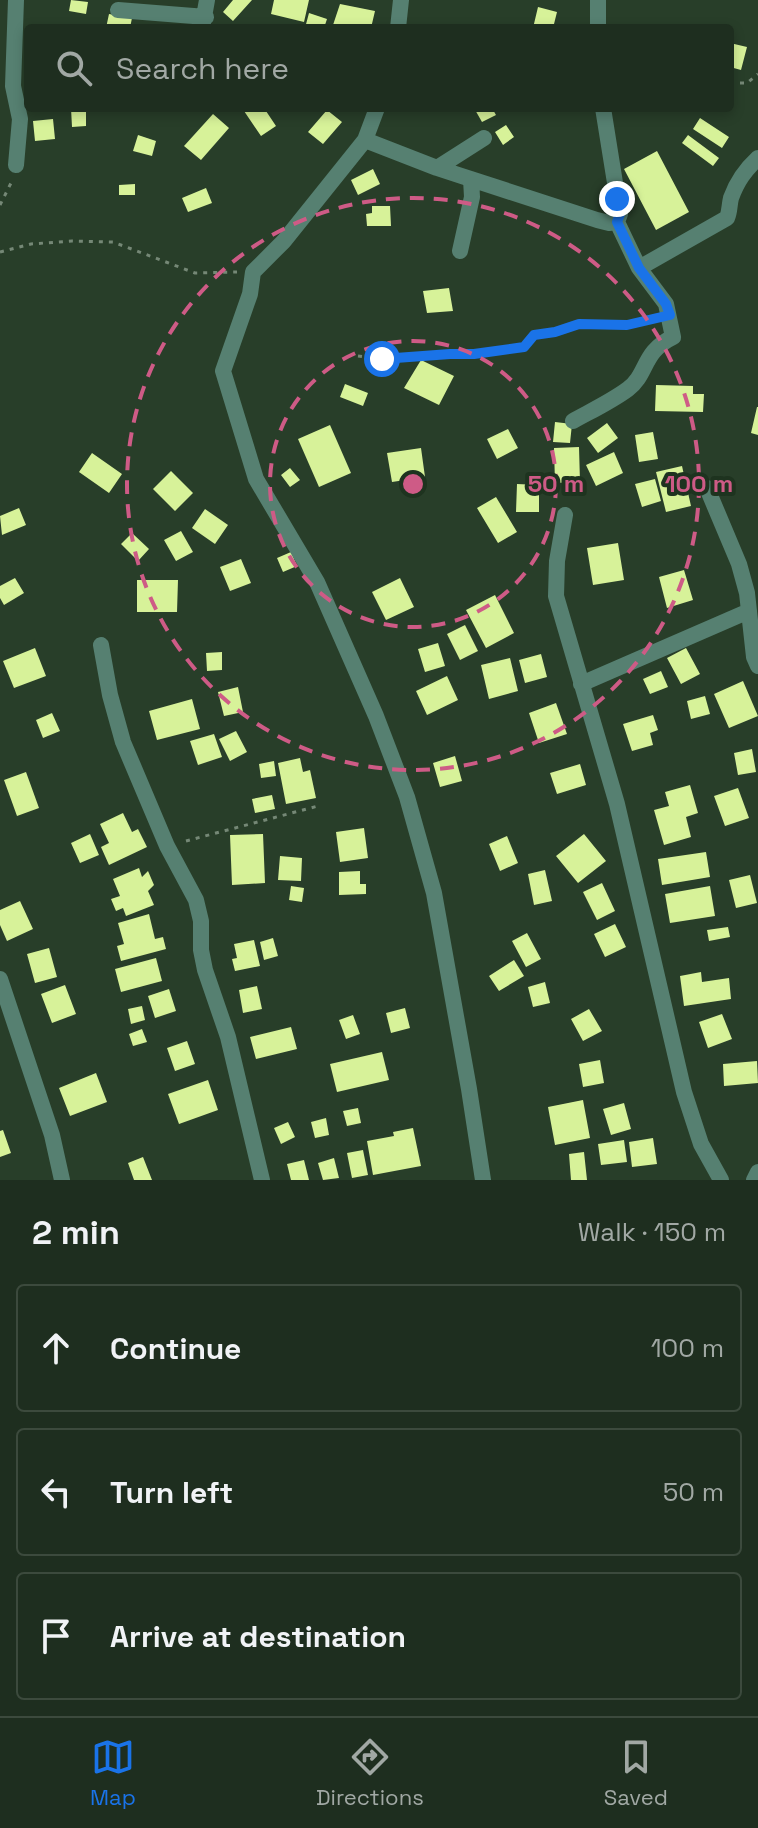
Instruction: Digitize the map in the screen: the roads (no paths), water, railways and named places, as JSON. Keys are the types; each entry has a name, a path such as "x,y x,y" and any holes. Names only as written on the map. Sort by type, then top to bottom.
{"street":[{"path":"16,0 7,44 20,119 16,165"},
{"path":"398,24 401,0"},
{"path":"598,0 598,24"},
{"path":"118,10 206,18"},
{"path":"376,112 365,140 284,241 253,272 250,294 223,371 256,479 317,582 376,716 407,797 434,893 483,1180"},
{"path":"573,421 630,388 646,359 673,337 666,304 639,268 617,222 620,214 604,112"},
{"path":"437,168 484,138"},
{"path":"365,140 437,168 597,220 617,222"},
{"path":"639,268 727,218 729,204 744,171 758,158"},
{"path":"460,251 472,197 471,179"},
{"path":"707,488 739,564 758,666"},
{"path":"565,515 557,561 556,596 617,804 684,1092 701,1144 721,1180"},
{"path":"581,684 749,611"},
{"path":"101,645 123,742 167,846 196,900 205,970 228,1037 262,1180"},
{"path":"0,979 52,1135 62,1180"},
{"path":"754,1180 758,1172"}]}
